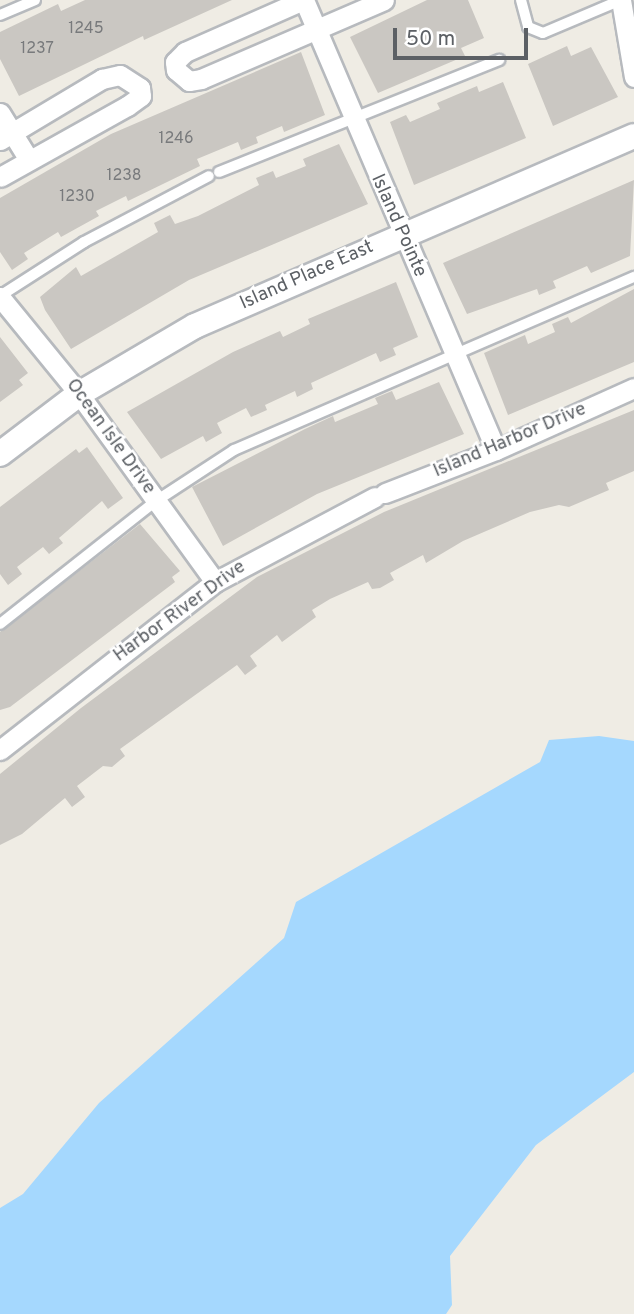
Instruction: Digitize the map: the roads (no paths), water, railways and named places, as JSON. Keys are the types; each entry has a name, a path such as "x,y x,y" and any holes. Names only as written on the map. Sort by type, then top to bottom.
{"street":[{"path":"304,0 185,52 175,62 176,70 188,81 201,79 384,0"},
{"name":"Island Pointe","path":"304,0 352,120 496,450"},
{"path":"621,0 634,77"},
{"path":"0,177 127,106 141,96 140,88 120,75 102,79 6,136"},
{"path":"0,113 6,136 29,160"},
{"name":"Island Place East","path":"0,454 79,394 195,326 401,234 634,136"},
{"name":"Ocean Isle Drive","path":"0,296 79,394 215,582"},
{"name":"Island Harbor Drive","path":"380,495 496,450 634,388"},
{"name":"Harbor River Drive","path":"0,750 215,582 380,495"}],"lane":[{"path":"0,15 35,0"},
{"path":"521,0 528,27 543,33 621,0"},
{"path":"0,296 84,242 214,174 499,60"},
{"path":"0,624 156,501 234,450 634,277"}],"water":[{"path":"599,736 634,741 634,1072 536,1145 450,1256 452,1305 446,1314 0,1314 0,1208 23,1194 99,1103 284,938 296,902 540,762 549,740"}]}
